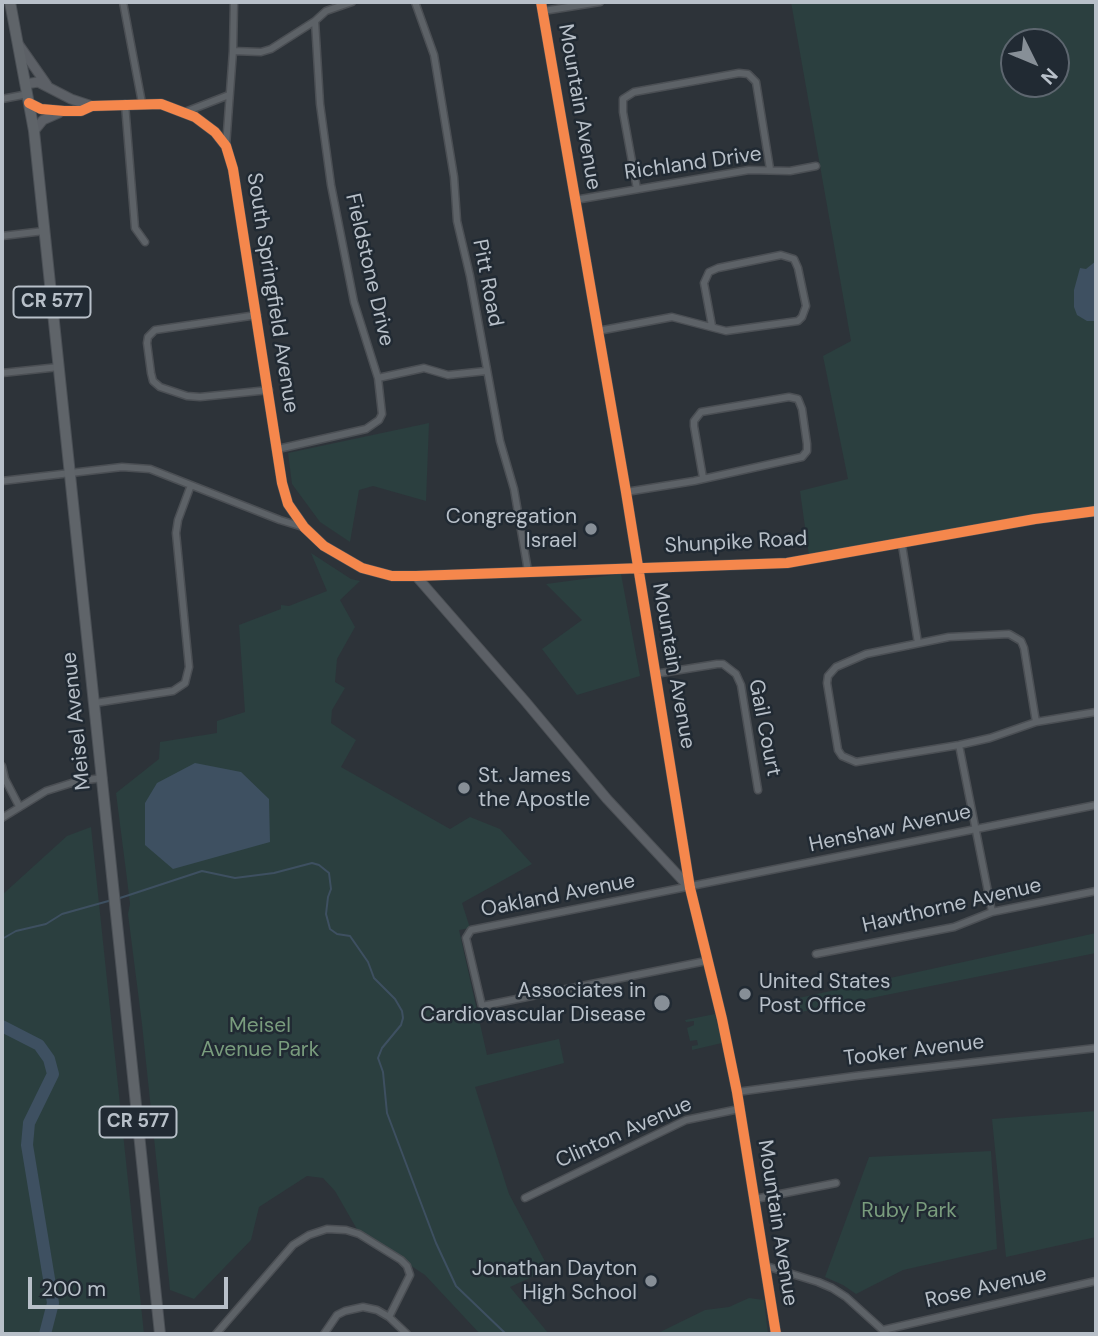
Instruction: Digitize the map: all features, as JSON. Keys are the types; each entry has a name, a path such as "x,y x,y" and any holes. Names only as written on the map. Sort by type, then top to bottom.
{"main road":[{"name":"CR 577","path":"10,2 28,94"},
{"name":"Meisel Avenue","path":"28,94 103,778 160,1334"}],"street":[{"path":"123,2 142,103"},
{"path":"226,146 234,2"},
{"path":"233,51 271,49 315,21 326,10 352,2"},
{"name":"Pitt Road","path":"415,2 434,55 454,177 457,221 470,276 500,441 514,489 528,571"},
{"path":"542,6 600,2"},
{"name":"Mountain Avenue","path":"542,6 690,888 737,1092 776,1334"},
{"name":"Fieldstone Drive","path":"278,449 360,431 374,425 382,414 378,378 354,302 331,185 320,104 315,21"},
{"path":"18,43 48,86"},
{"path":"637,189 623,112 624,99 634,92 739,73 748,74 756,82 770,169"},
{"path":"2,99 28,94 38,82 71,99 92,106 161,104 185,112 215,132 226,146"},
{"path":"28,94 41,109 82,111 92,106"},
{"path":"185,112 229,95"},
{"path":"125,104 135,228 145,242"},
{"path":"34,131 51,115 64,111"},
{"name":"South Springfield Avenue","path":"226,146 233,169 282,483 288,504 304,527 337,555 362,568 392,576 416,576"},
{"name":"Richland Drive","path":"575,200 749,170 790,170 816,166"},
{"path":"2,236 44,231"},
{"path":"598,331 672,317 726,331 797,321 802,317 806,306 797,263 790,257 781,255 709,272 704,283 712,326"},
{"path":"257,314 155,330 148,337 149,363 153,381 160,387 187,396 269,390"},
{"path":"2,373 59,367"},
{"path":"378,378 424,369 449,375 486,371"},
{"path":"625,492 703,478 805,454 807,444 798,399 789,397 701,412 694,421 694,426 703,478"},
{"path":"2,481 136,467 150,469 304,527"},
{"path":"94,703 173,691 185,683 189,667 176,533 191,485"},
{"name":"Shunpike Road","path":"416,576 787,564 1035,519 1096,511"},
{"path":"902,545 918,643"},
{"path":"416,576 607,799 690,888"},
{"path":"1036,722 1024,648 1016,636 1009,634 973,635 866,654 835,667 827,683 838,750 842,756 856,762 959,745 1036,722 1096,712"},
{"name":"Gail Court","path":"655,674 717,664 728,667 736,674 741,685 758,790"},
{"path":"959,745 992,912"},
{"path":"2,766 5,779 19,806"},
{"path":"2,818 19,806 60,786 103,778"},
{"name":"Henshaw Avenue","path":"690,888 1096,805"},
{"name":"Oakland Avenue","path":"690,888 471,930 466,938 482,1006 706,961"},
{"name":"Hawthorne Avenue","path":"816,954 954,927 978,915 1096,891"},
{"name":"Tooker Avenue","path":"737,1092 1096,1048"},
{"name":"Clinton Avenue","path":"525,1198 686,1120 739,1109"},
{"path":"755,1199 836,1183"},
{"path":"216,1334 293,1245 309,1234 327,1229 359,1234 407,1266 410,1275 389,1317"},
{"path":"766,1266 832,1289 846,1297 885,1332"},
{"name":"Rose Avenue","path":"885,1332 1096,1281"},
{"path":"324,1334 337,1315 354,1308 368,1308 389,1317 407,1334"}],"green space":[{"path":"791,2 1096,2 1096,507 809,556 800,491 848,479 823,356 851,341"},
{"path":"429,423 426,501 373,486 359,490 350,542 320,522 292,484 288,453"},
{"name":"Meisel Avenue Park","path":"311,553 351,579 360,581 340,600 355,627 337,659 335,682 345,688 332,710 331,723 356,740 341,767 450,829 470,817 500,829 532,864 462,903 470,928 459,930 487,1055 559,1039 564,1063 475,1087 509,1194 549,1269 510,1287 549,1334 480,1334 425,1275 358,1231 335,1191 323,1178 307,1176 259,1207 251,1240 194,1299 170,1290 116,793 159,759 160,742 217,733 217,721 245,712 239,625 281,609 281,605 289,606 327,591"},
{"path":"621,574 640,676 577,695 542,649 582,620 546,584"},
{"path":"91,827 144,1334 2,1334 2,895 67,836"},
{"path":"1096,933 1096,953 796,1013 794,999"},
{"path":"715,1014 722,1043 692,1050 692,1046 698,1045 697,1040 690,1041 687,1028 694,1025 694,1021 685,1020"},
{"path":"1096,1111 1096,1237 1006,1257 992,1119"},
{"name":"Ruby Park","path":"991,1151 997,1249 903,1270 856,1294 825,1277 869,1157"},
{"path":"749,1298 764,1300 768,1334 656,1334 705,1310 729,1307"}],"water":[{"path":"1096,261 1096,321 1087,321 1077,315 1074,290 1080,268 1086,269"},
{"path":"195,763 241,772 269,799 270,842 173,869 145,845 145,803 157,783"}],"waterway":[{"path":"117,899 202,871 235,878 274,873 312,863 329,873 331,889 326,914 330,929 337,934 350,936 368,962 374,978 395,999 402,1011 401,1025 382,1048 378,1058 383,1072 387,1113 436,1243 456,1286 506,1334"},
{"path":"2,939 16,931 46,924 62,914 112,900"},
{"path":"2,1026 39,1045 49,1059 53,1074 29,1123 27,1145 53,1303 45,1334"}],"cycle path":[{"path":"541,2 626,492 690,888 737,1092 776,1334"},
{"path":"29,103 41,109 64,111 81,111 92,106 161,104 195,117 215,132 226,146 233,169 282,483 288,504 304,527 324,546 362,568 392,576 416,576 787,563 1035,519 1096,511"}],"place":[{"name":"Congregation Israel","path":"591,529"},
{"name":"St. James the Apostle","path":"464,788"},
{"name":"United States Post Office","path":"745,994"},
{"name":"Associates in Cardiovascular Disease","path":"662,1003"},
{"name":"Jonathan Dayton High School","path":"651,1281"}]}
